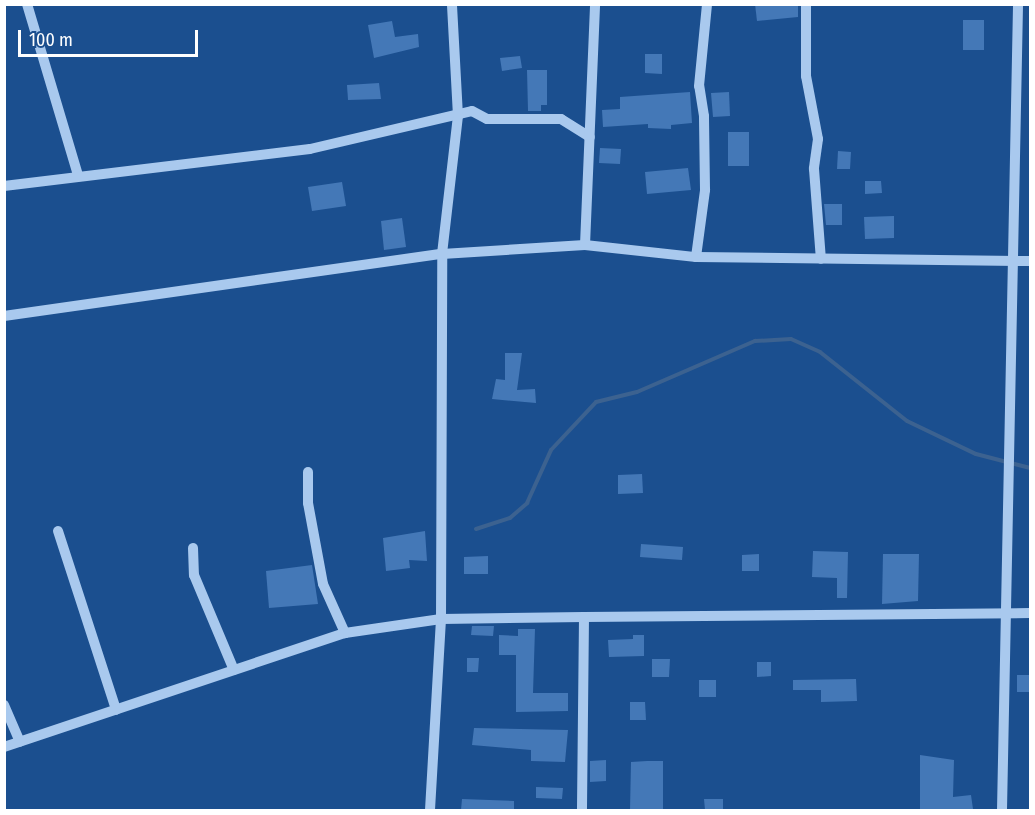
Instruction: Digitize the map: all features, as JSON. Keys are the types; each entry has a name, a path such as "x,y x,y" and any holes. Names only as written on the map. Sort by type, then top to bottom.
{"street":[{"path":"27,4 78,175"},
{"path":"430,810 441,619 442,254 458,116 452,4"},
{"path":"585,244 595,4"},
{"path":"696,257 705,190 704,116 699,86 707,4"},
{"path":"806,4 806,76 818,139 814,169 821,259"},
{"path":"1002,810 1015,261 1018,4"},
{"path":"4,186 78,175 310,149 472,111 487,120 526,121 551,117 590,137"},
{"path":"4,316 442,254 585,244 696,257 1030,261"},
{"path":"308,472 308,503 323,584 345,633"},
{"path":"58,531 116,710"},
{"path":"193,548 194,575 234,670"},
{"path":"4,747 345,633 441,619 1030,613"},
{"path":"582,810 584,617"},
{"path":"4,705 20,742"}],"building":[{"path":"755,4 798,4 798,17 757,21"},
{"path":"963,20 984,20 984,50 963,50"},
{"path":"392,21 395,37 418,34 419,47 374,58 368,25"},
{"path":"645,54 662,54 662,74 645,73"},
{"path":"520,56 522,68 502,71 500,58"},
{"path":"527,70 547,70 547,105 541,105 541,111 528,111"},
{"path":"379,83 381,99 348,100 347,85"},
{"path":"690,92 692,123 671,125 671,129 648,128 648,124 603,127 602,110 620,109 620,97"},
{"path":"729,92 730,116 713,117 711,93"},
{"path":"728,132 749,132 749,166 728,166"},
{"path":"600,148 621,149 620,164 599,163"},
{"path":"838,151 851,152 850,169 837,169"},
{"path":"688,168 691,190 647,194 645,172"},
{"path":"865,181 881,181 882,193 865,194"},
{"path":"342,182 346,206 312,211 308,187"},
{"path":"824,204 842,204 842,225 826,225"},
{"path":"894,216 894,238 865,239 864,217"},
{"path":"402,218 406,247 384,250 381,221"},
{"path":"505,353 522,353 517,390 535,389 536,403 492,399 496,379 505,380"},
{"path":"642,474 643,493 618,494 618,475"},
{"path":"425,531 427,561 409,560 410,568 386,571 383,538"},
{"path":"641,544 683,547 682,560 640,557"},
{"path":"813,551 848,552 847,598 837,598 837,578 812,577"},
{"path":"759,554 759,571 742,571 742,555"},
{"path":"883,554 919,554 918,601 882,604"},
{"path":"488,556 488,574 464,574 464,557"},
{"path":"312,565 318,604 269,608 266,571"},
{"path":"472,626 494,626 493,636 471,635"},
{"path":"518,629 535,629 533,693 568,693 568,711 516,712 516,655 499,655 499,635 518,636"},
{"path":"633,635 644,635 644,656 609,657 608,640 633,639"},
{"path":"467,658 479,658 478,672 467,672"},
{"path":"652,659 670,659 669,677 652,677"},
{"path":"757,662 771,662 771,676 757,677"},
{"path":"1017,675 1030,675 1030,692 1017,692"},
{"path":"856,679 857,701 821,702 821,690 793,690 793,680"},
{"path":"699,680 716,680 716,697 699,697"},
{"path":"630,702 645,702 646,720 630,720"},
{"path":"474,728 568,730 565,762 531,761 531,750 472,745"},
{"path":"920,755 954,760 953,797 971,795 973,809 920,810"},
{"path":"606,760 606,781 590,782 590,761"},
{"path":"663,761 663,810 630,810 631,762"},
{"path":"536,787 563,788 562,799 536,798"},
{"path":"462,799 514,801 514,810 461,810"},
{"path":"704,799 723,799 723,810 705,810"}],"waterway":[{"path":"476,529 510,518 527,503 551,450 596,402 637,392 755,341 791,339 820,352 907,421 976,454 1030,468"}]}
